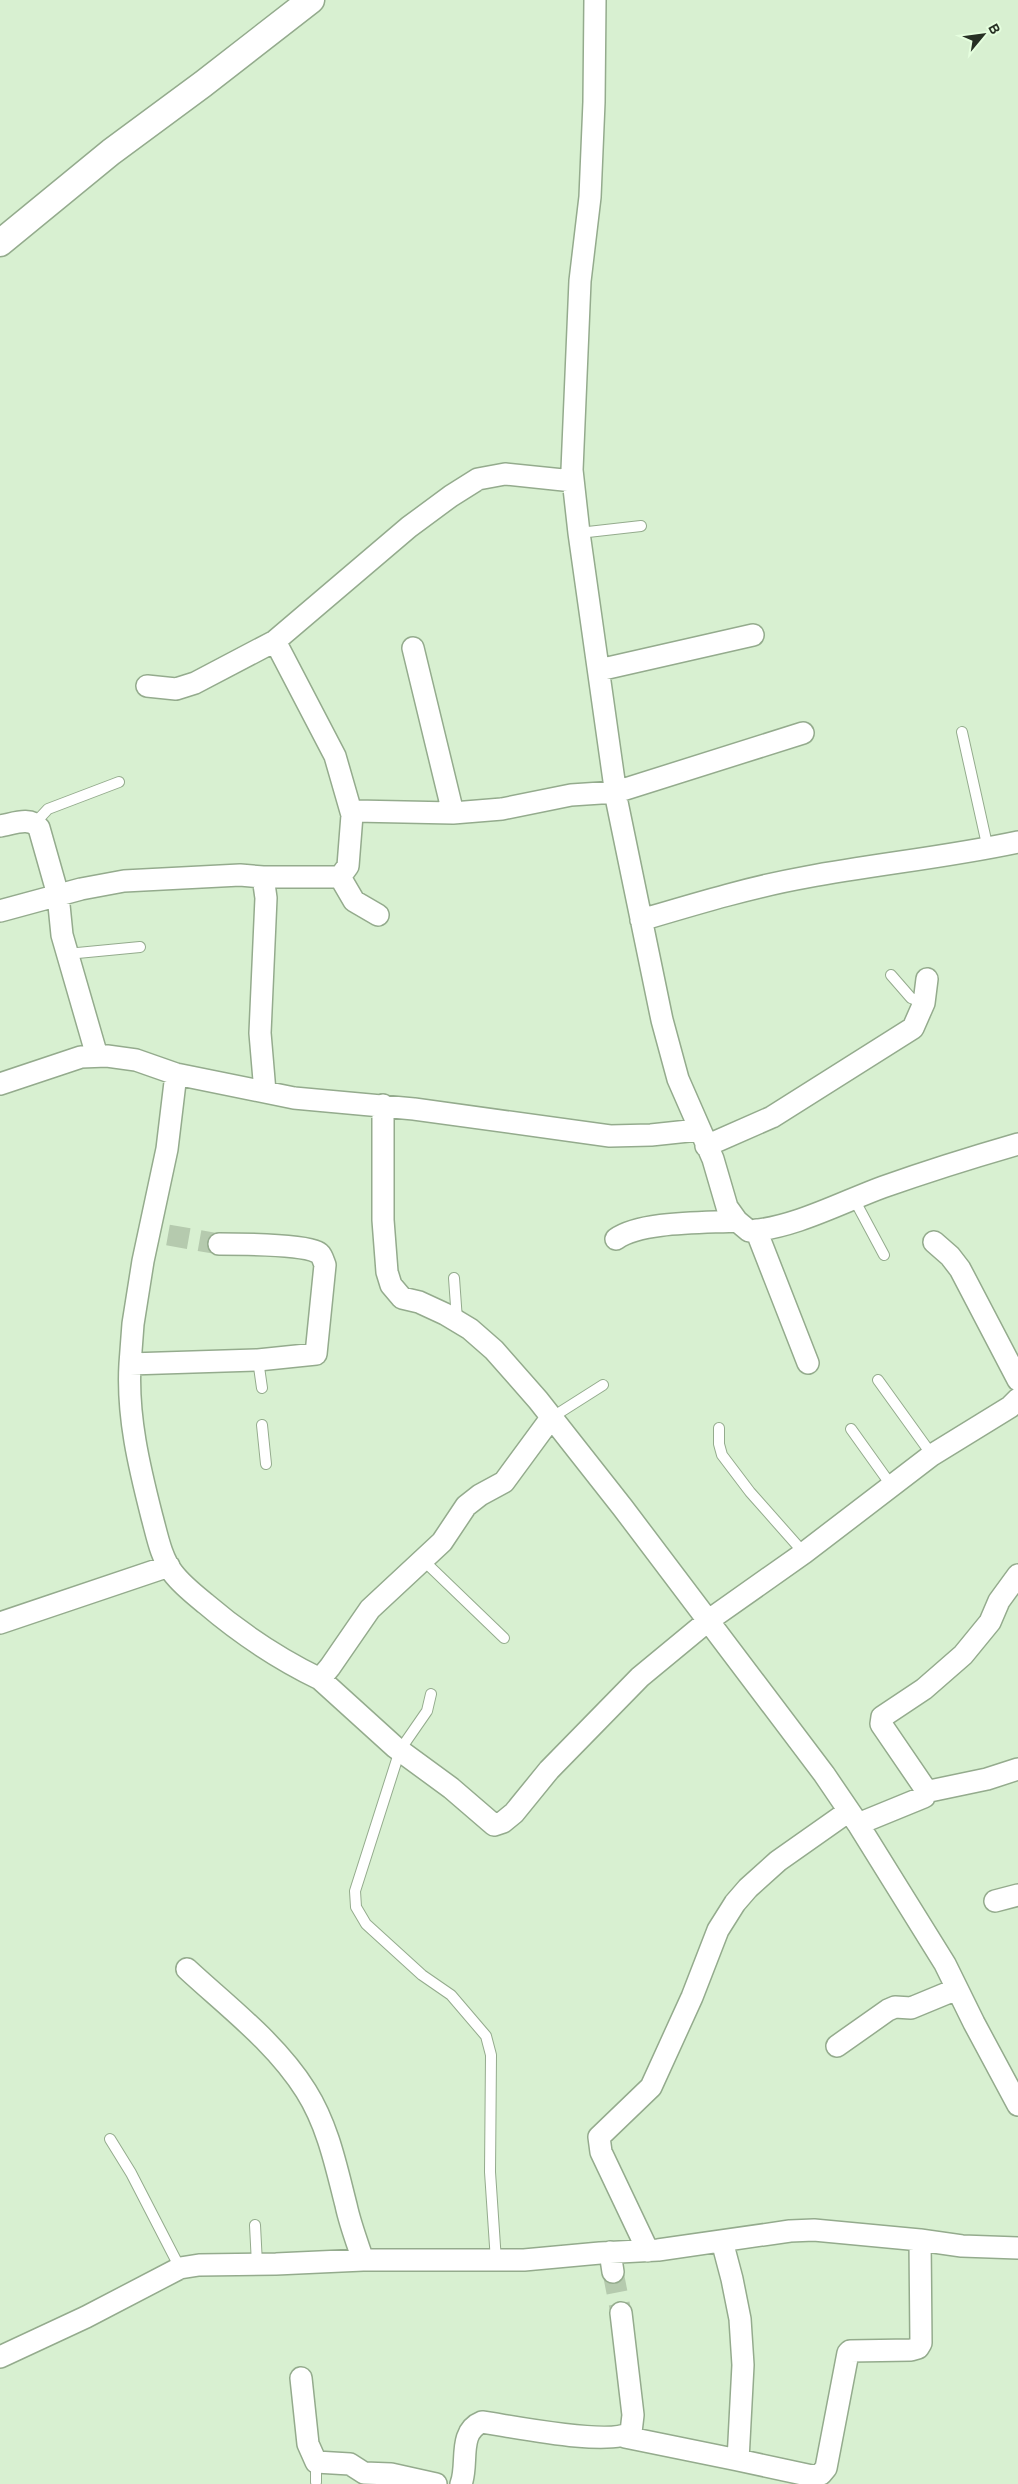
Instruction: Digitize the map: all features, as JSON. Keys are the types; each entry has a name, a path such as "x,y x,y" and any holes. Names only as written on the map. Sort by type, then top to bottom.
{"street":[{"path":"0,243 111,152 203,84 310,0"},
{"path":"595,0 594,102 590,197 580,281 573,481 616,792 640,920 662,1020 678,1079 727,1207 737,1221 749,1231 819,1212 948,1165 1018,1144"},
{"path":"147,686 176,689 195,683 275,641 409,526 478,479 505,474 573,481"},
{"path":"599,670 753,635"},
{"path":"275,641 335,756 352,815 348,866 340,877"},
{"path":"413,648 454,813"},
{"path":"352,815 355,811 362,810 454,813 502,809 571,795 616,792 803,733"},
{"path":"0,826 28,821 35,823 45,845 58,894 62,935 97,1056"},
{"path":"640,920 805,877 922,861 1018,842"},
{"path":"0,911 36,903 58,894 124,881 240,875 264,877 340,877"},
{"path":"264,877 266,898 260,1032 265,1092"},
{"path":"340,877 354,901 378,915"},
{"path":"0,1084 81,1057 97,1056 136,1060 176,1074 294,1098 383,1106 610,1136 651,1135 702,1138 772,1117 912,1028 924,1003 927,979"},
{"path":"176,1074 159,1233 133,1324 129,1388 135,1446 160,1547 169,1566 190,1590 240,1632 320,1679 400,1750 451,1788 494,1824 503,1822 524,1802 549,1770 640,1677 709,1620 804,1552 932,1455 1010,1406 1018,1399"},
{"path":"383,1106 384,1220 387,1272 391,1285 402,1298 419,1302 457,1321 470,1329 494,1350 551,1418 709,1620 824,1774 853,1818 945,1964 1018,2105"},
{"path":"616,1238 626,1232 653,1226 737,1221"},
{"path":"756,1230 808,1363"},
{"path":"934,1242 950,1256 960,1269 1018,1380"},
{"path":"130,1364 258,1360 316,1354 325,1265 322,1256 317,1252 294,1248 219,1244"},
{"path":"320,1679 330,1668 370,1609 442,1542 466,1506 480,1495 504,1482 551,1418"},
{"path":"0,1622 169,1566"},
{"path":"925,1792 919,1778 881,1724 882,1717 924,1689 963,1655 990,1622 999,1601 1018,1575"},
{"path":"648,2251 601,2152 599,2137 651,2087 692,1997 718,1930 735,1903 778,1861 853,1818 924,1796 925,1792 987,1779 1018,1769"},
{"path":"995,1901 1018,1895"},
{"path":"187,1969 283,2058 307,2092 336,2160 346,2207 363,2260"},
{"path":"837,2046 888,2010 895,2007 911,2008 957,1988"},
{"path":"0,2357 86,2317 180,2268 199,2265 363,2260 612,2262 648,2251 790,2231 814,2230 962,2246 1018,2248"},
{"path":"461,2484 465,2474 465,2444 472,2428 482,2422 551,2434 625,2437 812,2476 821,2474 826,2468 850,2350 911,2350 918,2348 921,2344 920,2240"},
{"path":"722,2241 740,2319 743,2366 738,2460"},
{"path":"621,2313 632,2415 631,2432 625,2437"},
{"path":"301,2378 308,2444 316,2472 350,2464 364,2473 391,2474 436,2484"}],"lane":[{"path":"579,533 641,526"},
{"path":"962,732 988,849"},
{"path":"35,823 48,809 119,782"},
{"path":"67,954 140,947"},
{"path":"892,976 911,998 924,1003"},
{"path":"854,1199 884,1255"},
{"path":"454,1278 457,1321"},
{"path":"258,1360 262,1388"},
{"path":"878,1380 932,1455"},
{"path":"551,1418 603,1385"},
{"path":"262,1425 266,1464"},
{"path":"719,1428 719,1444 722,1455 750,1492 804,1552"},
{"path":"850,1429 891,1486"},
{"path":"423,1560 504,1638"},
{"path":"431,1694 427,1711 400,1750 355,1891 356,1907 366,1924 386,1944 422,1975 451,1995 486,2036 491,2055 490,2172 496,2261"},
{"path":"110,2139 131,2173 180,2268"},
{"path":"255,2225 257,2264"}],"tunnel":[{"path":"168,1235 219,1244"},
{"path":"613,2272 621,2313"}]}
